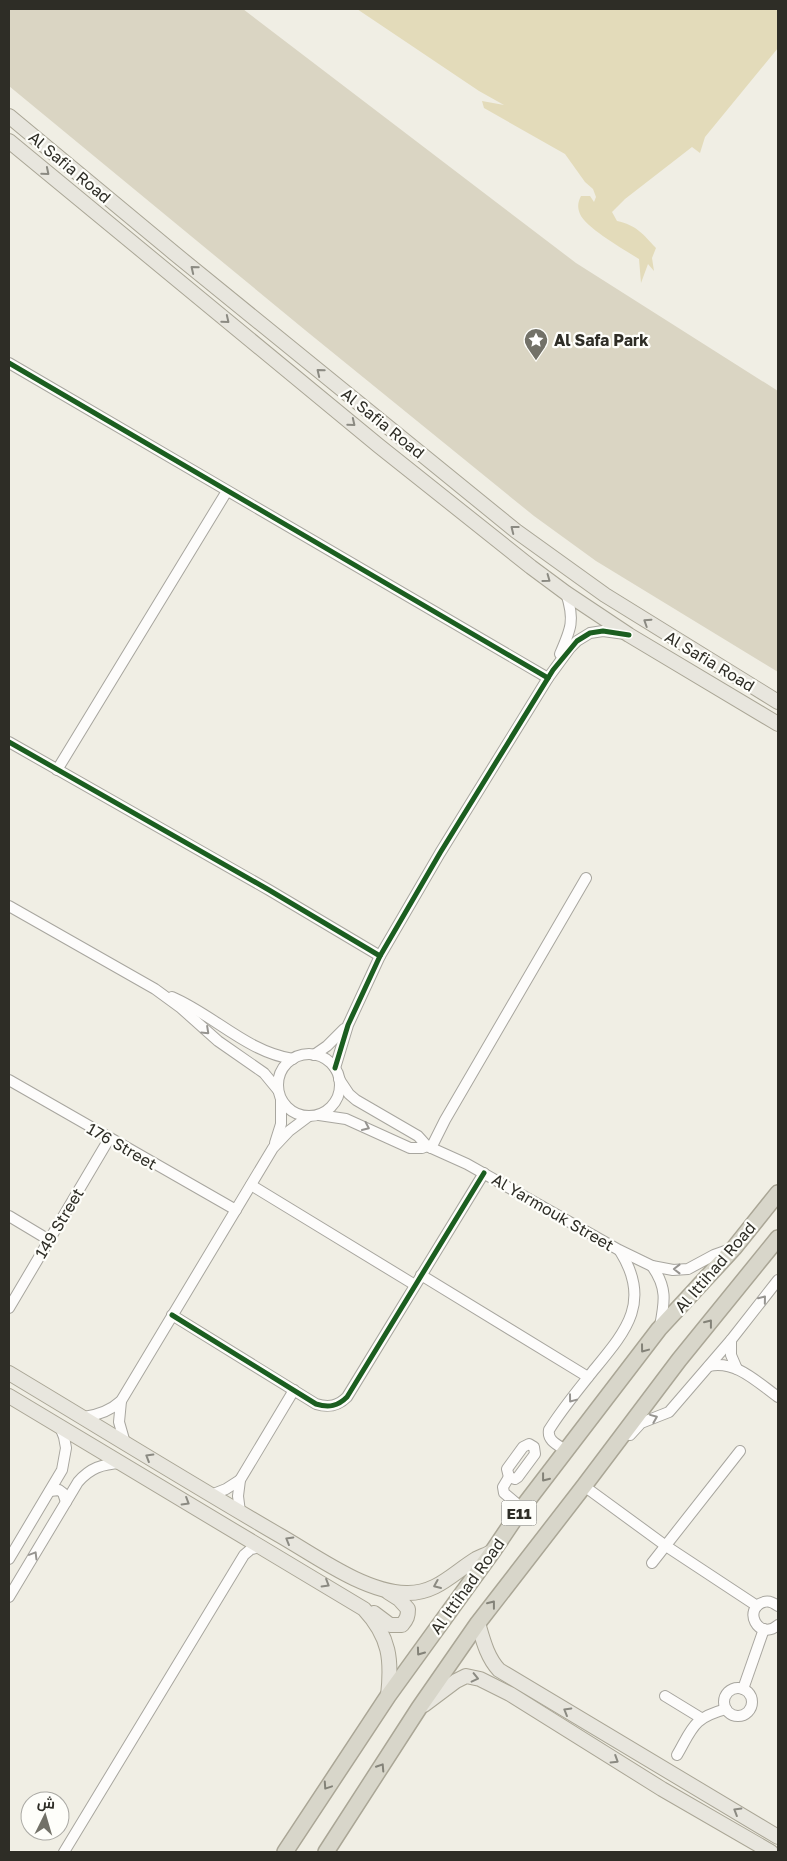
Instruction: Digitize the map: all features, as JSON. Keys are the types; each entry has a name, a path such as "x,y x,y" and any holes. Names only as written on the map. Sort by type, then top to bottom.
{"highway":[{"name":"Al Ittihad Road","path":"285,1852 306,1817 388,1696 522,1508 659,1330 734,1248 778,1192"},
{"name":"Al Ittihad Road","path":"326,1852 478,1623 679,1360 778,1238"}],"main road":[{"name":"Al Safia Road","path":"9,116 516,531 605,595 778,702"},
{"name":"Al Safia Road","path":"9,141 496,540 566,593 630,635 778,724"},
{"path":"9,1373 211,1495 352,1577 400,1599 408,1609 408,1616 402,1625 390,1625 373,1612 364,1609 9,1396"},
{"path":"385,1591 407,1593 434,1587 442,1584 477,1559 493,1551"},
{"path":"364,1609 381,1630 389,1652 388,1696"},
{"path":"478,1623 492,1663 499,1670 778,1837"},
{"path":"420,1708 456,1681 466,1676 480,1679 510,1694 662,1789 771,1852"}],"street":[{"path":"9,363 227,491 550,674"},
{"path":"57,770 227,491"},
{"path":"335,1068 348,1024 380,956 440,853 550,674 570,630 572,611 566,593"},
{"path":"550,674 577,641 590,633 603,631 630,635"},
{"path":"9,742 260,885 380,956"},
{"path":"429,1147 586,878"},
{"path":"9,906 155,989 203,1012 265,1051 293,1058 303,1055 314,1055 329,1062 335,1068 339,1080 338,1097 333,1104 289,1131 273,1148"},
{"path":"155,989 181,1008 218,1041 264,1073 293,1112 314,1115"},
{"path":"314,1055 332,1041 348,1024"},
{"path":"84,1418 104,1413 121,1401 273,1148 281,1124 278,1080 281,1072 293,1058"},
{"name":"176 Street","path":"9,1080 109,1139 236,1210"},
{"name":"Al Yarmouk Street","path":"339,1080 356,1100 418,1136 429,1147 484,1173 619,1250 652,1266 673,1270 688,1269 714,1255 734,1248"},
{"name":"Al Yarmouk Street","path":"314,1115 346,1119 410,1148 429,1147"},
{"name":"149 Street","path":"9,1308 109,1139"},
{"path":"172,1315 323,1406 330,1407 343,1402 484,1173"},
{"path":"251,1185 415,1285"},
{"path":"9,1216 49,1240"},
{"path":"522,1508 504,1493 502,1487 509,1477 515,1478 520,1474 535,1454 534,1446 548,1434 588,1377 624,1332 632,1312 634,1290 632,1279 625,1259 619,1250"},
{"path":"652,1266 660,1277 663,1286 664,1303 659,1330"},
{"path":"422,1275 588,1377"},
{"path":"604,1459 616,1452 641,1423 669,1412 731,1340 778,1280"},
{"path":"731,1340 731,1355 737,1369"},
{"path":"709,1366 723,1364 737,1369 778,1397"},
{"path":"240,1512 238,1496 240,1480 294,1390"},
{"path":"121,1401 119,1422 125,1443"},
{"path":"9,1559 62,1470 65,1459 64,1436 60,1427"},
{"path":"548,1434 552,1441 567,1450"},
{"path":"652,1563 740,1451"},
{"path":"9,1597 78,1482 90,1470 106,1464 121,1463"},
{"path":"211,1495 226,1489 240,1480"},
{"path":"584,1486 666,1546 757,1606"},
{"path":"50,1491 59,1490 63,1493 66,1502"},
{"path":"242,1535 245,1545 244,1555"},
{"path":"64,1852 244,1555 251,1549 262,1547"},
{"path":"778,1605 767,1601 757,1606 754,1613 754,1620 758,1626 764,1629 771,1629 778,1625"},
{"path":"744,1689 764,1629"},
{"path":"737,1688 744,1689 751,1696 753,1703 745,1715 731,1714 726,1709 724,1703 728,1693 737,1688"},
{"path":"666,1696 701,1718"},
{"path":"677,1755 701,1718 726,1709"}],"shaded area":[{"name":"Al Safa Park","path":"9,9 243,9 576,263 778,391 778,672 596,561 534,516 9,86"},
{"path":"357,9 778,9 778,48 705,137 700,153 692,147 625,199 612,212 617,221 643,234 656,248 652,258 654,271 648,264 641,283 639,259 590,226 580,214 578,205 581,196 590,196 594,202 596,197 593,189 585,182 565,154 484,108 482,101 504,105 479,91"}],"cycle path":[{"path":"9,363 548,678"},
{"path":"335,1068 348,1025 380,956 440,853 553,670 577,641 590,633 603,631 629,635"},
{"path":"9,742 269,890 380,956"},
{"path":"172,1315 316,1404 325,1406 337,1404 347,1397 484,1173"}],"place":[{"name":"Al Safa Park","path":"536,361"}]}
